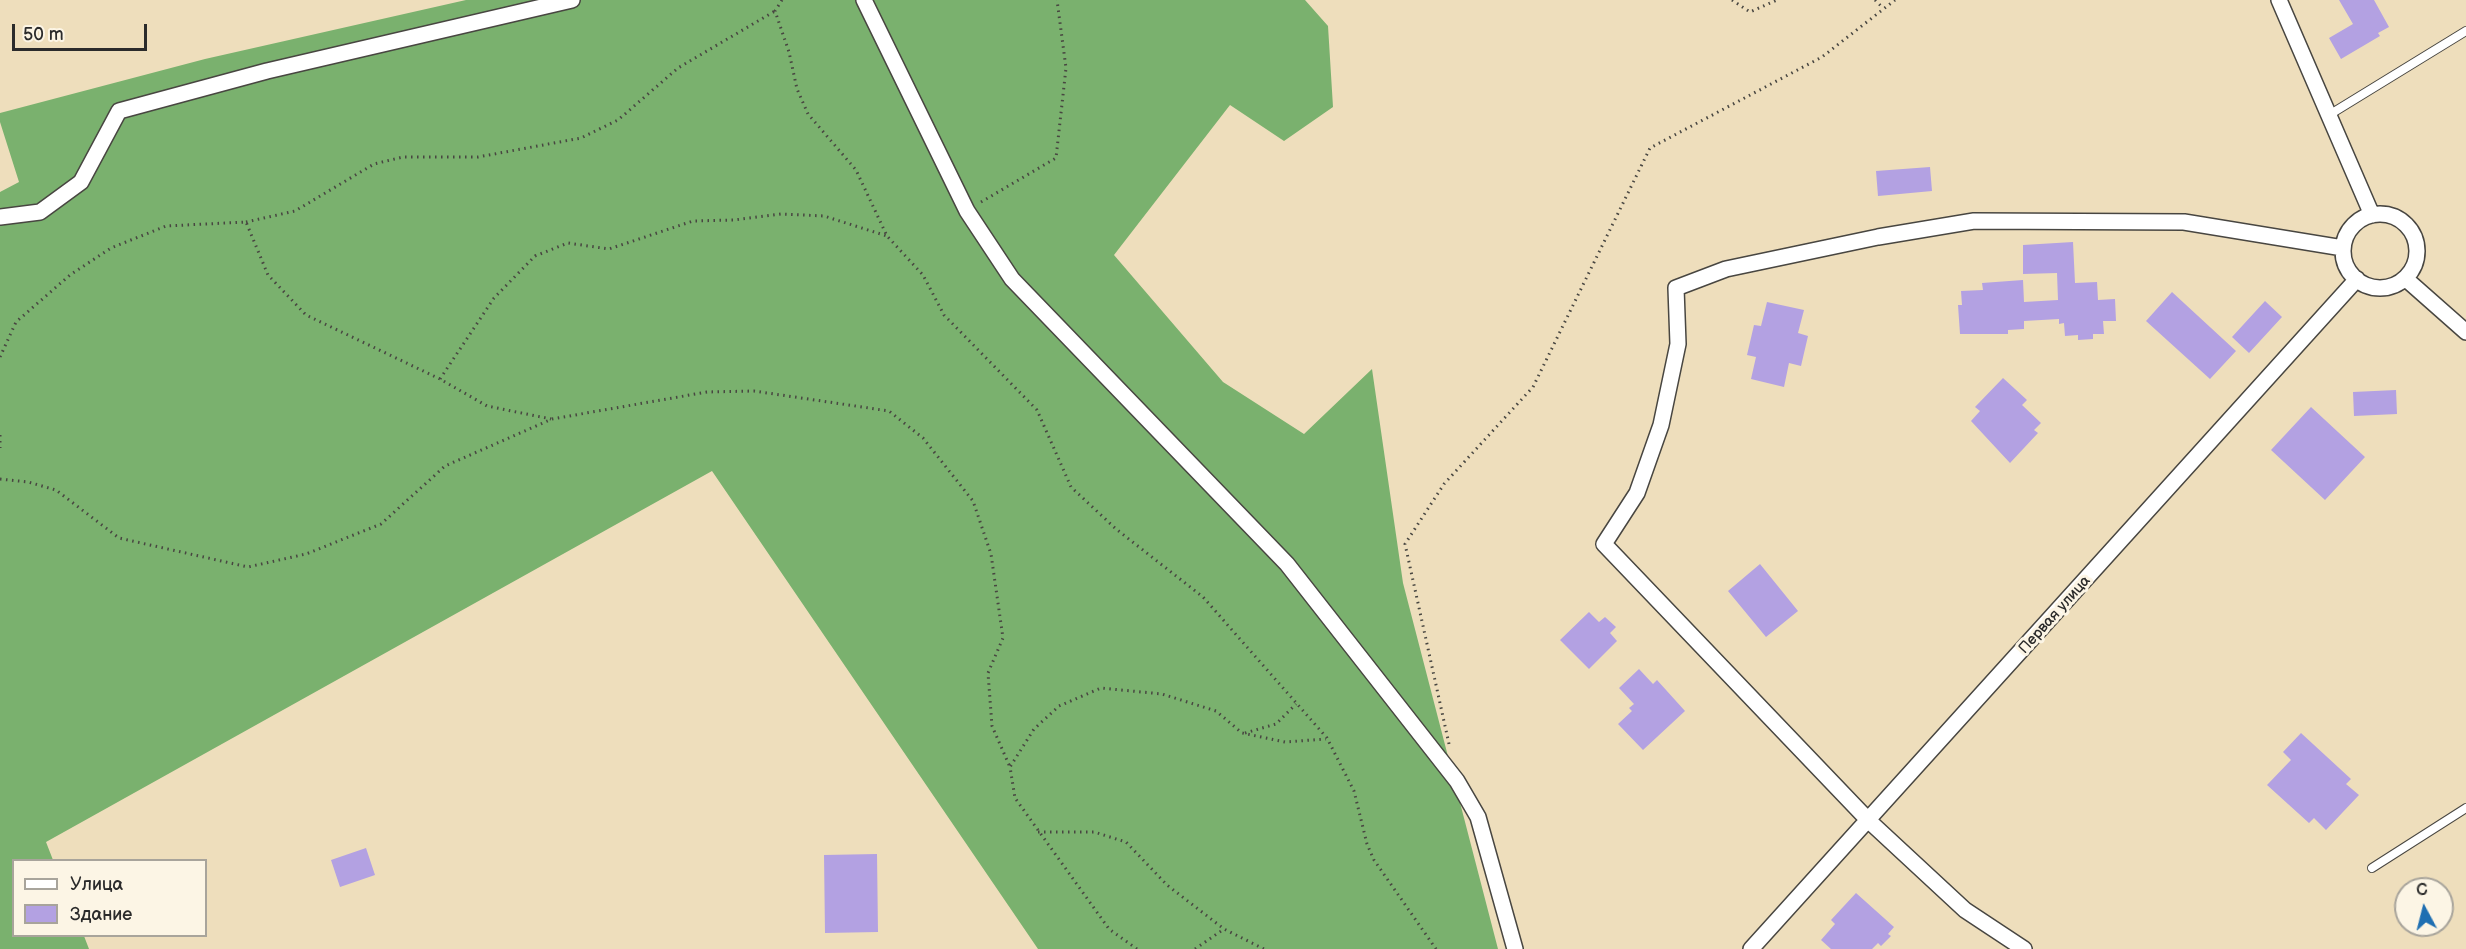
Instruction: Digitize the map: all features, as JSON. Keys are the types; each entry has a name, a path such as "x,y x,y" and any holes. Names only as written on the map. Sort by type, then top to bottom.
{"street":[{"path":"0,217 40,212 81,182 118,111 267,71 572,0"},
{"path":"864,0 967,211 1012,279 1287,564 1457,781 1478,817 1515,949"},
{"path":"2279,0 2372,215"},
{"path":"2386,214 2409,227 2415,239 2417,253 2414,266 2406,279 2382,287 2369,286 2357,279 2348,269 2343,248 2350,230 2360,220 2372,215 2386,214"},
{"path":"2024,949 1965,910 1869,821 1604,544 1636,493 1661,425 1678,344 1676,288 1726,269 1878,237 1974,220 2184,222 2343,248"},
{"name":"Первая улица","path":"1751,949 2357,279"},
{"path":"2406,279 2466,332"}],"lane":[{"path":"2329,115 2466,31"},
{"path":"2372,868 2466,808"}],"path":[{"path":"0,357 16,322 70,275 111,248 166,226 246,222 295,211 374,164 393,159 478,157 581,138 618,120 678,68 775,11 782,0"},
{"path":"967,211 1056,158 1066,68 1057,0"},
{"path":"1732,0 1750,12 1777,0"},
{"path":"1875,0 1884,8"},
{"path":"1450,747 1405,544 1444,484 1533,387 1650,148 1822,57 1895,0"},
{"path":"775,11 789,52 797,88 808,114 856,170 887,236 923,275 944,315 1037,410 1071,487 1116,530 1203,597 1327,738 1354,791 1366,844 1374,860 1435,948"},
{"path":"440,379 494,298 535,256 568,243 609,249 693,221 734,220 781,214 824,216 887,236"},
{"path":"246,222 268,274 306,315 440,379 487,406 552,419"},
{"path":"0,479 28,482 56,490 119,538 248,567 306,554 381,524 445,466 552,419 707,392 754,391 890,411 923,438 973,501 991,555 1003,638 988,673 992,726 1010,767 1015,798 1037,832 1109,929 1137,949"},
{"path":"0,435 0,448"},
{"path":"1010,767 1034,729 1059,706 1101,688 1162,694 1216,711 1242,733 1285,742 1327,738"},
{"path":"1242,733 1276,724 1296,704"},
{"path":"1037,832 1094,832 1126,842 1167,885 1224,929 1264,949"},
{"path":"1195,949 1224,929"}],"green space":[{"path":"466,0 1305,0 1328,26 1333,107 1284,141 1230,105 1114,255 1223,382 1304,434 1372,369 1403,583 1498,949 1038,949 712,471 46,842 53,859 12,859 12,937 84,937 89,949 0,949 0,192 19,182 0,122 0,113 205,59"}],"building":[{"path":"2339,0 2374,0 2389,27 2378,33 2380,36 2341,59 2329,38 2353,24"},
{"path":"1930,167 1932,191 1878,196 1876,171"},
{"path":"2073,242 2075,283 2097,282 2098,300 2115,299 2116,321 2103,321 2104,334 2093,334 2093,339 2078,340 2078,335 2065,336 2064,323 2059,324 2059,319 2024,321 2024,329 2008,330 2008,334 1960,334 1958,305 1962,305 1961,291 1983,290 1982,283 2023,280 2024,302 2058,300 2057,273 2023,274 2023,245"},
{"path":"2172,292 2236,351 2210,379 2146,321"},
{"path":"2265,301 2282,317 2249,353 2232,337"},
{"path":"1767,302 1804,310 1798,333 1808,336 1801,366 1789,363 1784,387 1751,379 1756,357 1747,355 1754,325 1761,326"},
{"path":"2003,378 2027,400 2022,405 2041,423 2034,430 2038,433 2010,463 1971,421 1980,411 1975,407"},
{"path":"2396,390 2397,414 2354,416 2353,392"},
{"path":"2311,407 2365,457 2325,500 2271,450"},
{"path":"1760,564 1798,611 1766,637 1728,591"},
{"path":"1589,612 1599,622 1605,617 1616,627 1610,633 1617,641 1589,669 1560,640"},
{"path":"1639,669 1653,684 1657,680 1685,711 1643,750 1618,724 1632,711 1629,708 1634,704 1619,688"},
{"path":"2301,733 2351,779 2346,784 2359,795 2326,830 2314,818 2309,823 2267,785 2291,760 2283,752"},
{"path":"366,848 375,875 340,887 331,860"},
{"path":"877,854 878,932 825,933 824,855"},
{"path":"1856,893 1894,927 1888,934 1891,936 1881,946 1878,943 1872,949 1831,949 1821,940 1835,924 1831,920"}]}
